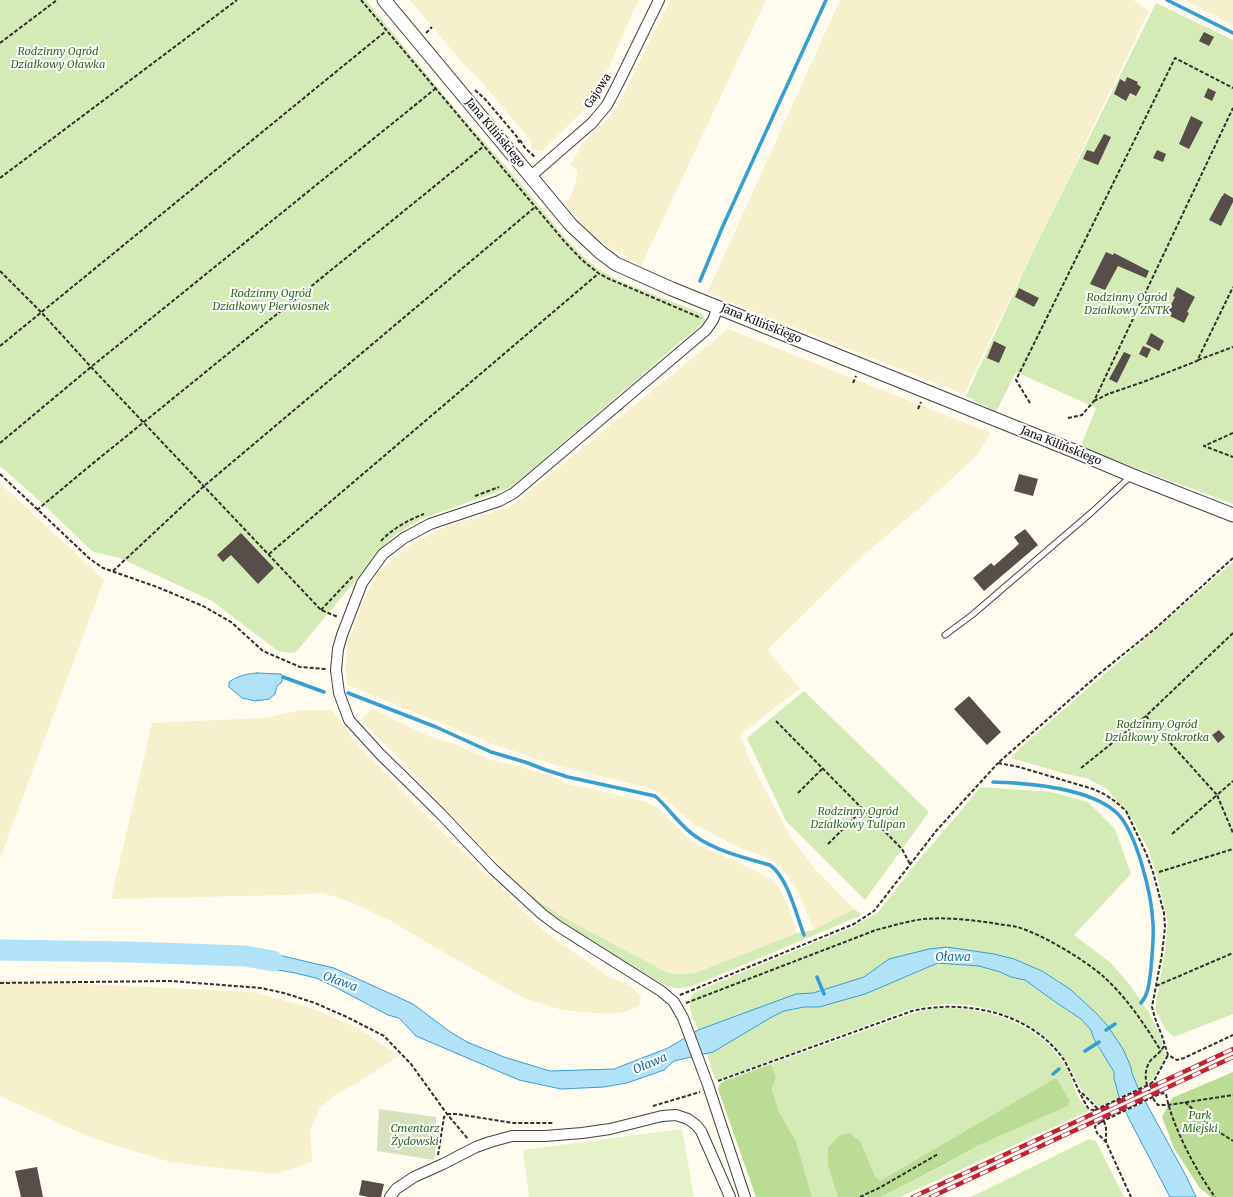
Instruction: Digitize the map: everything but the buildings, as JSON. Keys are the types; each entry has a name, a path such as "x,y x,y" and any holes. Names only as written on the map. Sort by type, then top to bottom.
{"street":[{"name":"Jana Kilińskiego","path":"384,0 571,225 609,259 649,279 1131,475 1233,514"},
{"name":"Gajowa","path":"531,176 592,123 607,105 659,0"},
{"path":"718,307 713,320 706,330 514,493 499,501 430,524 413,532 391,547 376,563 362,583 346,621 338,649 336,670 339,693 349,720 380,754 435,808 493,869 542,914 558,926 661,991 674,1002 684,1018 745,1197"},
{"path":"390,1197 396,1189 414,1177 436,1168 476,1147 512,1136 545,1136 582,1133 662,1116 682,1116 696,1125 701,1131 730,1197"}],"lane":[{"path":"945,636 972,615 1092,512 1131,475"}],"path":[{"path":"0,43 57,0"},
{"path":"0,178 237,0"},
{"path":"0,346 386,31"},
{"path":"1030,403 1016,380 1175,58 1233,88"},
{"path":"0,443 435,90"},
{"path":"1068,418 1082,415 1094,401 1233,108"},
{"path":"519,139 525,148 542,166"},
{"path":"37,510 484,146"},
{"path":"113,572 204,486 534,208"},
{"path":"0,272 41,312 91,368 321,610 346,621"},
{"path":"269,555 278,545 338,496 599,274"},
{"path":"1197,361 1233,286"},
{"path":"698,323 705,317"},
{"path":"1094,401 1108,394 1144,382 1233,347"},
{"path":"1233,433 1204,446 1233,457"},
{"path":"0,474 90,559 103,568 158,587 203,606 231,622 263,651 300,668 336,670"},
{"path":"471,498 503,486"},
{"path":"378,544 394,529 429,512"},
{"path":"674,1002 681,994 854,924 874,911 936,831 998,763 1034,730 1133,647 1233,558"},
{"path":"321,610 356,573"},
{"path":"1081,768 1146,716 1233,633"},
{"path":"1146,716 1217,795 1233,833"},
{"path":"776,721 902,848 910,864"},
{"path":"998,763 1019,767 1104,794 1116,802 1126,812 1146,852 1164,913 1164,941 1152,1007 1168,1055 1177,1060 1184,1058 1233,1035"},
{"path":"798,793 823,768"},
{"path":"1172,834 1233,781"},
{"path":"828,844 863,808"},
{"path":"1159,872 1233,849"},
{"path":"686,1002 876,930 905,922 925,919 980,922 1017,927 1048,941 1091,967 1127,1002 1162,1051"},
{"path":"1156,986 1233,953"},
{"path":"0,983 170,981 261,988 284,993 315,1003 384,1036 411,1064 447,1114 476,1147"},
{"path":"649,1107 707,1084 912,1011 936,1006 976,1008 997,1013 1032,1031 1055,1050 1068,1068 1085,1104 1089,1109 1096,1109 1150,1084 1154,1080 1168,1055"},
{"path":"1164,1045 1162,1051 1150,1062 1145,1078 1153,1099 1158,1105 1168,1105 1233,1095"},
{"path":"1080,1092 1096,1109"},
{"path":"1132,1197 1106,1142 1094,1127 1101,1122 1155,1096 1165,1093 1168,1105 1184,1143 1215,1197"},
{"path":"1185,1102 1213,1128 1233,1141"},
{"path":"447,1114 457,1114 513,1123 559,1123"},
{"path":"436,1168 442,1126 444,1117 447,1114"},
{"path":"1104,1121 1106,1128 1106,1142"},
{"path":"860,1197 879,1188 938,1154"}],"shaded area":[{"path":"410,0 639,0 610,65 587,107 542,151 531,150 531,141"},
{"path":"670,0 766,0 641,266 604,244 588,231 566,206 573,191 578,172 571,164 583,143 611,115 621,100"},
{"path":"840,0 1133,0 1149,11 964,394 707,293"},
{"path":"1184,0 1233,0 1233,25"},
{"path":"728,329 991,433 976,456 922,506 869,550 767,650 800,688 740,735 752,765 790,836 815,869 854,909 814,930 797,890 778,864 764,856 740,848 694,824 659,793 650,788 558,766 490,743 348,685 345,670 348,643 363,602 378,572 408,546 445,527 510,507"},
{"path":"0,483 104,580 0,858"},
{"path":"373,709 428,736 454,744 491,760 557,778 565,783 646,802 654,806 697,845 736,861 771,879 780,889 797,933 695,973 682,974 668,973 569,921 529,895 385,744 360,720"},
{"path":"301,710 332,710 357,745 440,830 524,912 545,932 609,977 627,984 641,996 639,1006 624,1012 607,1014 562,1010 524,998 391,921 346,900 322,893 111,899 152,723 264,718"},
{"path":"0,980 252,992 308,1007 358,1028 399,1056 357,1083 335,1095 320,1108 310,1131 312,1162 275,1174 170,1162 89,1137 0,1096"}],"green space":[{"name":"Rodzinny Ogród Działkowy Pierwiosnek","path":"0,0 366,0 447,99 527,191 565,238 583,256 598,269 620,281 703,314 705,321 511,487 421,519 392,537 296,652 291,653 278,651 212,601 120,558 93,552 41,502 0,466"},
{"name":"Rodzinny Ogród Działkowy ZNTK","path":"1156,3 1233,40 1233,504 1085,449 1082,443 1096,408 1016,372 996,412 966,396 1038,241"},
{"name":"Rodzinny Ogród Działkowy Stokrotka","path":"1233,562 1233,1014 1174,1037 1165,1029 1155,1009 1165,951 1168,923 1157,876 1149,851 1134,822 1107,789 1086,778 1066,774 1011,758 1021,747"},
{"name":"Rodzinny Ogród Działkowy Tulipan","path":"804,691 929,812 865,900 786,821 747,738"},
{"path":"981,787 1051,792 1088,802 1115,829 1131,874 1074,935 1111,963 1130,985 1149,1013 1160,1035 1166,1057 1158,1072 1149,1083 1138,1089 1123,1049 1107,1025 1096,1013 1059,981 1042,971 1014,959 994,954 947,947 929,949 889,959 864,977 813,993 796,994 698,1030 690,1005 692,995 707,987 853,927 878,912 918,861"},
{"path":"529,895 568,920 668,973 682,974 695,973 797,933 814,930 854,909 862,915 705,981 685,988 675,988 655,980 558,920"},
{"path":"938,963 979,966 1011,977 1025,980 1081,1019 1091,1030 1094,1040 1115,1072 1114,1078 1119,1097 1098,1107 1082,1090 1062,1055 1035,1030 1022,1022 992,1010 961,1004 925,1006 905,1011 718,1080 715,1079 707,1054 713,1052 770,1018 784,1011 804,1007 819,1007 907,977"},
{"path":"939,1008 957,1008 975,1011 1010,1020 1041,1038 1054,1050 1065,1065 1079,1098 1089,1111 900,1197 881,1197 944,1165 977,1146 1068,1106 1070,1101 1063,1092 939,1147 880,1182 875,1176 860,1141 838,1197 812,1197 796,1141 779,1112 772,1089 776,1077 771,1064 908,1015"},
{"path":"771,1064 776,1077 772,1089 779,1112 796,1141 812,1197 756,1197 718,1089 720,1084 724,1081"},
{"name":"Park Miejski","path":"1233,1072 1233,1197 1211,1197 1199,1187 1174,1148 1162,1117 1172,1098"},
{"path":"1056,1078 1070,1101 1068,1106 977,1146 881,1197 838,1197 828,1165 828,1148 840,1135 849,1133 860,1141 875,1176 880,1181"},
{"name":"Cmentarz Żydowski","path":"379,1109 436,1117 436,1143 434,1160 377,1151"},
{"path":"682,1129 694,1197 529,1197 523,1150"},
{"path":"1089,1139 1096,1141 1124,1197 971,1197"}],"water":[{"path":"257,673 281,674 283,677 281,683 277,686 275,694 269,699 255,701 242,698 229,687 229,682 236,678"},
{"path":"244,947 334,968 413,1004 449,1031 467,1042 504,1057 550,1071 614,1069 668,1048 698,1030 796,994 813,993 864,977 889,959 929,949 947,947 994,954 1014,959 1042,971 1070,989 1107,1025 1123,1049 1138,1088 1196,1197 1170,1197 1119,1097 1114,1072 1094,1039 1091,1030 1081,1019 1025,980 1011,977 979,966 938,963 865,994 819,1007 804,1007 784,1011 713,1052 674,1061 664,1070 627,1083 604,1087 561,1089 519,1080 416,1036 399,1018 388,1015 316,978 244,964"}],"pier":[{"path":"1140,1088 1147,1101 1124,1112 1118,1098"}],"waterway":[{"path":"700,281 722,228 826,0"},
{"path":"1167,0 1233,33"},
{"path":"283,677 324,692"},
{"path":"348,693 436,727 491,752 568,777 655,796 689,832 703,841 731,854 770,865 782,878 787,887 804,935"},
{"path":"993,782 1058,788 1075,792 1105,805 1117,813 1124,822 1131,835 1142,866 1152,912 1153,935 1151,969 1147,992 1141,1003"},
{"name":"Oława","path":"0,950 245,956 273,961"},
{"path":"817,977 824,994"},
{"path":"1106,1030 1115,1024"},
{"path":"1085,1051 1099,1042"},
{"path":"1053,1074 1059,1069"}],"railway":[{"path":"913,1197 1233,1049"},
{"path":"931,1197 1233,1057"}],"park label":[{"name":"Rodzinny Ogród Działkowy Oławka","path":"58,58"}]}
